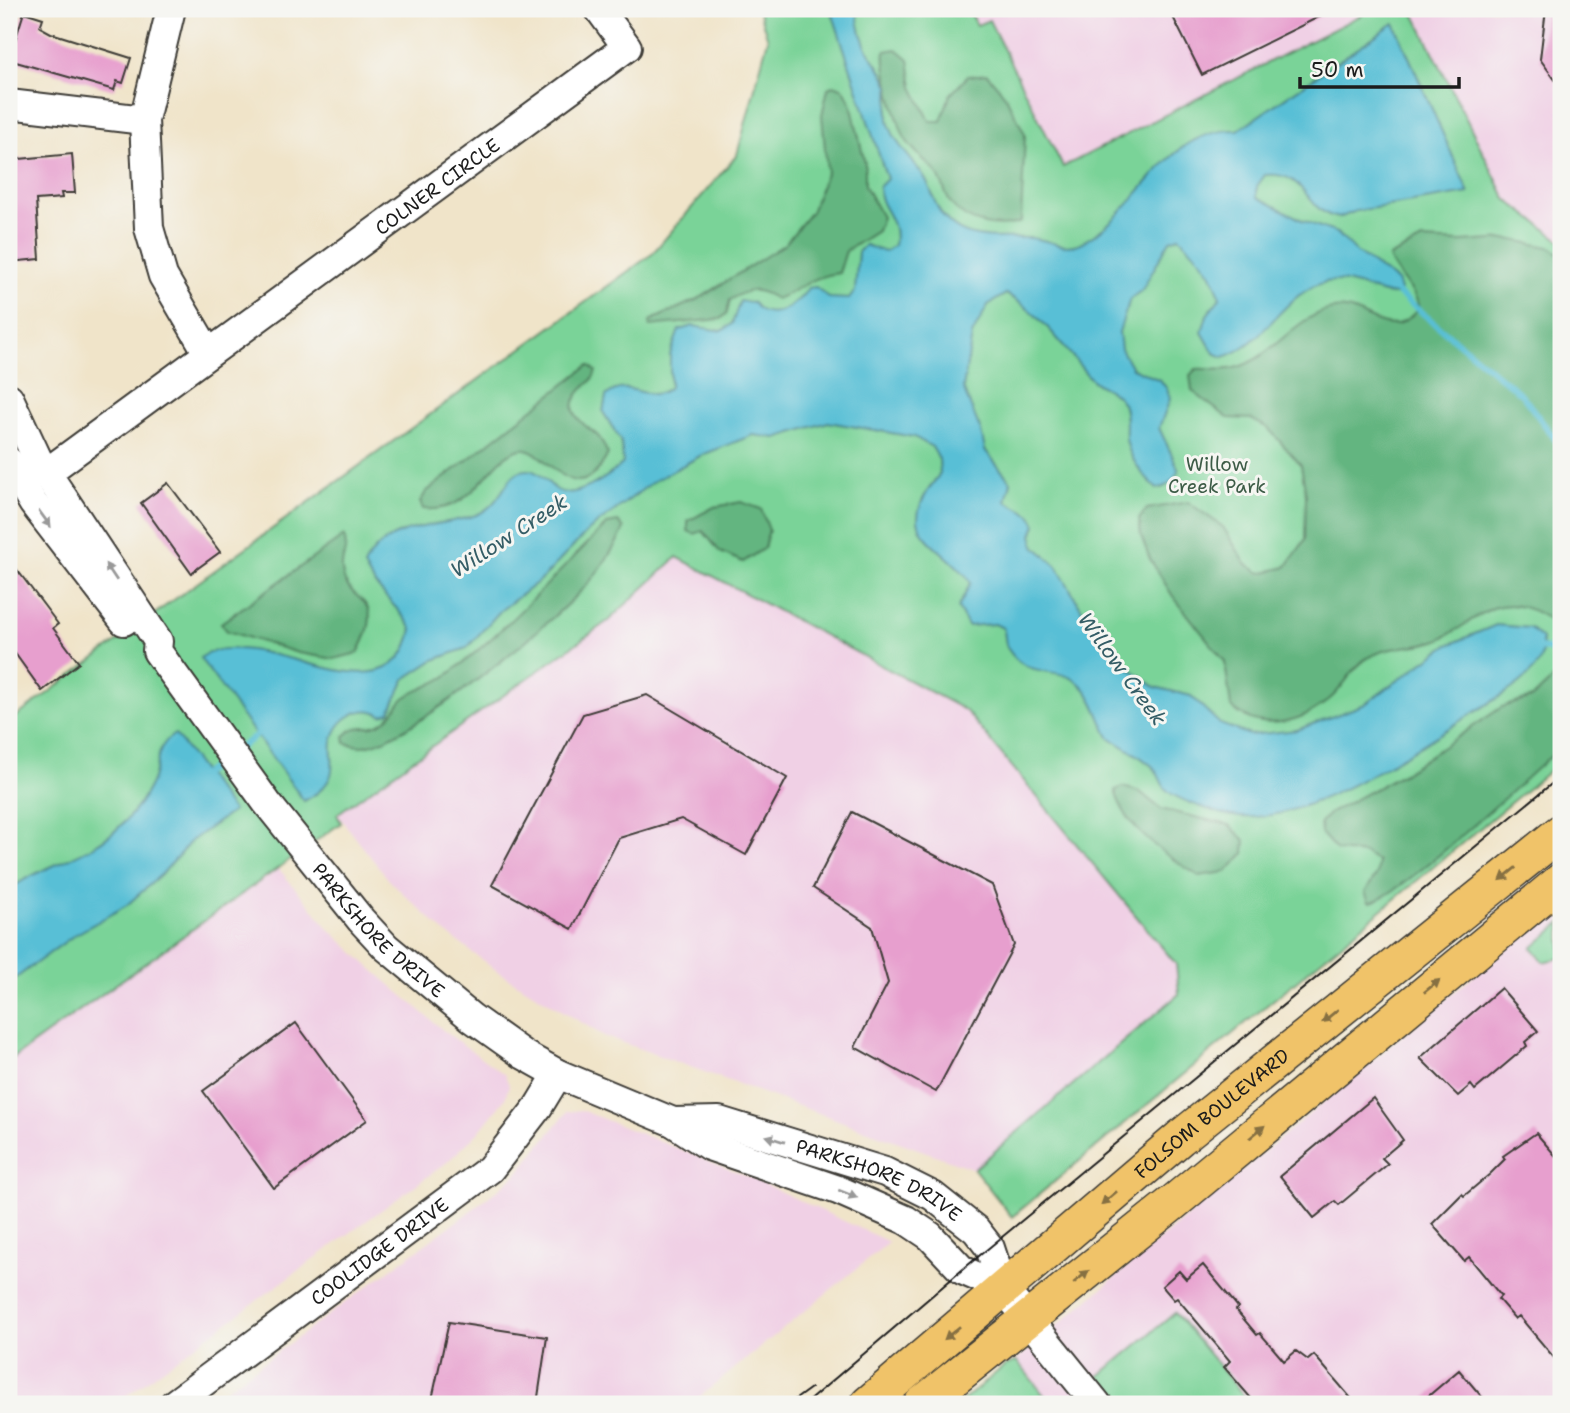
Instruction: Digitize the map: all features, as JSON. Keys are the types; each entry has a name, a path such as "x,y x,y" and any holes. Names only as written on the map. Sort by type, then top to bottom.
{"main road":[{"name":"FOLSOM BOULEVARD","path":"868,1404 1241,1088 1561,832"},
{"path":"922,1404 1174,1202 1561,881"}],"street":[{"path":"171,9 144,120 149,218 156,260 208,353"},
{"name":"COLNER CIRCLE","path":"46,473 627,47 599,9"},
{"path":"9,104 144,120"},
{"name":"PARKSHORE DRIVE","path":"9,398 46,473 158,641 157,651 309,859 377,938 472,1018 524,1055 558,1074 673,1122 709,1146 838,1190 906,1220 930,1237 962,1270 1003,1288 1097,1404"},
{"name":"PARKSHORE DRIVE","path":"9,462 41,514 146,650 157,651"},
{"name":"COOLIDGE DRIVE","path":"174,1404 490,1169 538,1107 558,1074"}],"shaded area":[{"path":"968,9 1373,9 1062,167 989,20 977,26"},
{"path":"1412,9 1561,9 1561,241 1506,199"},
{"path":"677,557 966,710 1177,964 1179,994 974,1169 604,1036 500,973 442,930 389,880 337,814 608,621"},
{"path":"279,869 331,931 371,968 444,1031 505,1075 509,1085 505,1099 478,1133 446,1163 115,1404 9,1404 9,1061"},
{"path":"1561,903 1561,1404 1049,1404 1015,1361"},
{"path":"581,1110 749,1177 889,1242 691,1404 206,1404 515,1176 567,1112"}],"green space":[{"name":"Willow Creek Park","path":"758,9 968,9 977,25 989,20 1063,167 1373,9 1412,9 1506,199 1561,241 1561,761 1012,1217 974,1169 1179,994 1176,964 965,710 677,557 608,621 337,814 341,823 9,1061 9,722 652,254 737,155 768,39"},
{"path":"897,49 909,59 913,87 930,121 941,121 950,95 968,76 987,74 1005,95 1025,134 1021,222 1003,226 984,224 966,217 949,201 938,175 906,140 899,123 888,82 885,58 885,51"},
{"path":"834,85 844,89 851,103 865,164 865,186 882,217 877,231 846,251 839,273 821,277 776,299 758,291 742,293 730,300 727,313 721,319 650,326 650,321 700,298 785,244 811,212 827,171 822,115 828,88"},
{"path":"1508,239 1549,247 1561,254 1561,644 1556,628 1542,615 1512,605 1493,608 1438,640 1387,650 1371,656 1359,665 1331,698 1307,714 1295,719 1268,723 1243,715 1231,707 1225,662 1172,595 1150,559 1141,536 1139,519 1147,509 1188,502 1223,527 1246,564 1261,573 1286,567 1305,540 1306,495 1301,465 1268,428 1251,419 1228,418 1192,391 1190,375 1196,369 1227,369 1250,362 1304,322 1328,310 1341,308 1385,324 1407,320 1419,308 1417,301 1389,257 1422,240 1461,242"},
{"path":"589,365 596,371 577,396 573,408 582,423 599,437 608,454 596,473 584,480 572,480 530,450 521,449 499,462 480,484 457,503 442,508 423,509 420,502 426,492"},
{"path":"741,502 761,509 769,530 764,548 743,562 720,552 703,531 694,534 688,531 688,521 714,507"},
{"path":"618,522 624,529 610,555 592,579 517,648 446,703 411,725 382,741 361,746 345,743 344,737 348,732 381,723 406,697 439,681 470,657 607,524"},
{"path":"344,536 346,545 342,569 345,581 364,602 370,619 358,653 334,659 298,653 227,631 221,623"},
{"path":"1561,649 1561,747 1406,882 1383,897 1369,902 1365,892 1377,874 1378,862 1365,854 1337,851 1321,833 1320,823 1330,813 1404,773 1502,707 1532,698 1558,674"},
{"path":"1123,787 1140,792 1161,809 1229,825 1245,840 1244,854 1226,872 1199,876 1173,860 1137,829 1120,804 1115,790"},
{"path":"1561,923 1561,958 1544,962 1532,948"},
{"path":"1175,1313 1251,1404 1120,1404 1098,1377"},
{"path":"1017,1361 1051,1404 959,1404 1004,1366"}],"water":[{"path":"831,9 857,9 865,44 889,87 888,115 892,132 926,180 946,219 955,228 978,236 1031,238 1066,246 1078,244 1100,231 1170,158 1189,143 1212,133 1238,130 1394,23 1469,193 1356,211 1339,218 1327,214 1299,185 1280,175 1265,175 1257,186 1257,197 1304,221 1337,233 1356,252 1397,281 1400,290 1395,295 1352,283 1326,282 1298,296 1251,342 1223,357 1214,353 1202,332 1207,315 1220,298 1214,280 1199,257 1179,237 1170,240 1142,290 1130,299 1119,332 1121,349 1132,368 1160,380 1170,399 1159,428 1179,470 1171,482 1157,489 1142,473 1130,453 1126,439 1125,410 1119,398 1093,381 1041,321 1006,294 988,305 972,335 963,388 981,431 985,450 1011,482 1006,501 1031,515 1036,525 1032,535 1035,546 1057,566 1094,631 1117,659 1155,687 1191,696 1220,724 1250,735 1297,730 1365,704 1446,646 1496,625 1530,628 1542,639 1541,658 1531,672 1504,694 1415,749 1354,784 1321,799 1290,811 1260,817 1233,816 1197,805 1169,792 1152,766 1109,737 1093,702 1080,684 1062,675 1034,669 1016,659 1007,647 1003,628 995,624 968,626 958,608 971,582 924,535 919,524 919,511 925,495 940,474 939,459 932,447 914,437 828,422 776,438 753,435 702,455 654,481 589,530 543,578 500,611 467,648 434,660 405,679 390,712 382,715 359,712 345,720 339,726 332,742 333,766 329,780 320,791 304,801 200,658 224,649 254,651 351,672 379,671 400,658 412,629 364,566 373,551 385,541 413,529 476,515 492,505 511,479 521,471 537,473 557,490 565,492 583,489 602,480 623,463 621,441 603,412 606,396 615,390 623,389 654,394 670,387 670,355 679,330 693,326 722,331 732,324 740,301 753,303 766,312 774,312 790,307 808,288 816,287 829,298 849,299 855,291 858,252 865,245 885,252 894,245 894,227 882,202 879,187 887,179"},
{"path":"175,734 233,811 191,841 163,873 127,905 73,936 9,983 9,890 37,873 98,844 112,833 142,799 153,778 160,750"}],"building":[{"path":"1169,9 1335,9 1202,75"},
{"path":"1546,9 1561,9 1561,88 1540,59"},
{"path":"24,12 43,18 40,27 51,33 131,58 123,83 117,81 114,90 9,60"},
{"path":"72,154 75,193 61,193 62,198 36,200 40,259 9,262 9,160"},
{"path":"168,483 220,552 191,573 141,503"},
{"path":"9,559 58,624 53,628 79,663 42,691 9,645"},
{"path":"647,695 787,778 746,855 681,819 619,838 572,929 492,885 583,714"},
{"path":"852,812 992,885 1014,945 936,1092 855,1047 888,983 872,927 813,888"},
{"path":"1501,988 1538,1031 1525,1042 1527,1046 1475,1090 1471,1085 1458,1096 1420,1058"},
{"path":"296,1023 367,1120 274,1188 203,1091"},
{"path":"1373,1098 1403,1140 1382,1158 1388,1164 1339,1205 1335,1201 1314,1218 1280,1176"},
{"path":"1536,1133 1561,1162 1561,1366 1519,1316 1515,1319 1498,1299 1501,1296 1469,1257 1464,1261 1432,1224 1462,1194 1464,1196 1490,1174 1505,1159 1503,1156"},
{"path":"1203,1265 1257,1335 1260,1333 1284,1361 1296,1351 1308,1360 1314,1355 1356,1404 1256,1404 1224,1367 1230,1361 1177,1298 1174,1300 1162,1286 1179,1271 1186,1279"},
{"path":"449,1322 547,1337 537,1404 431,1404"},
{"path":"1459,1370 1488,1404 1419,1404"}],"waterway":[{"path":"1393,289 1522,395 1561,447"},
{"name":"Willow Creek","path":"1536,648 1550,649 1561,659"},
{"name":"Willow Creek","path":"237,750 262,731"},
{"name":"Willow Creek","path":"200,777 225,758"}],"tram line":[{"path":"805,1404 962,1270 1561,776"},
{"path":"789,1404 811,1388"}]}
